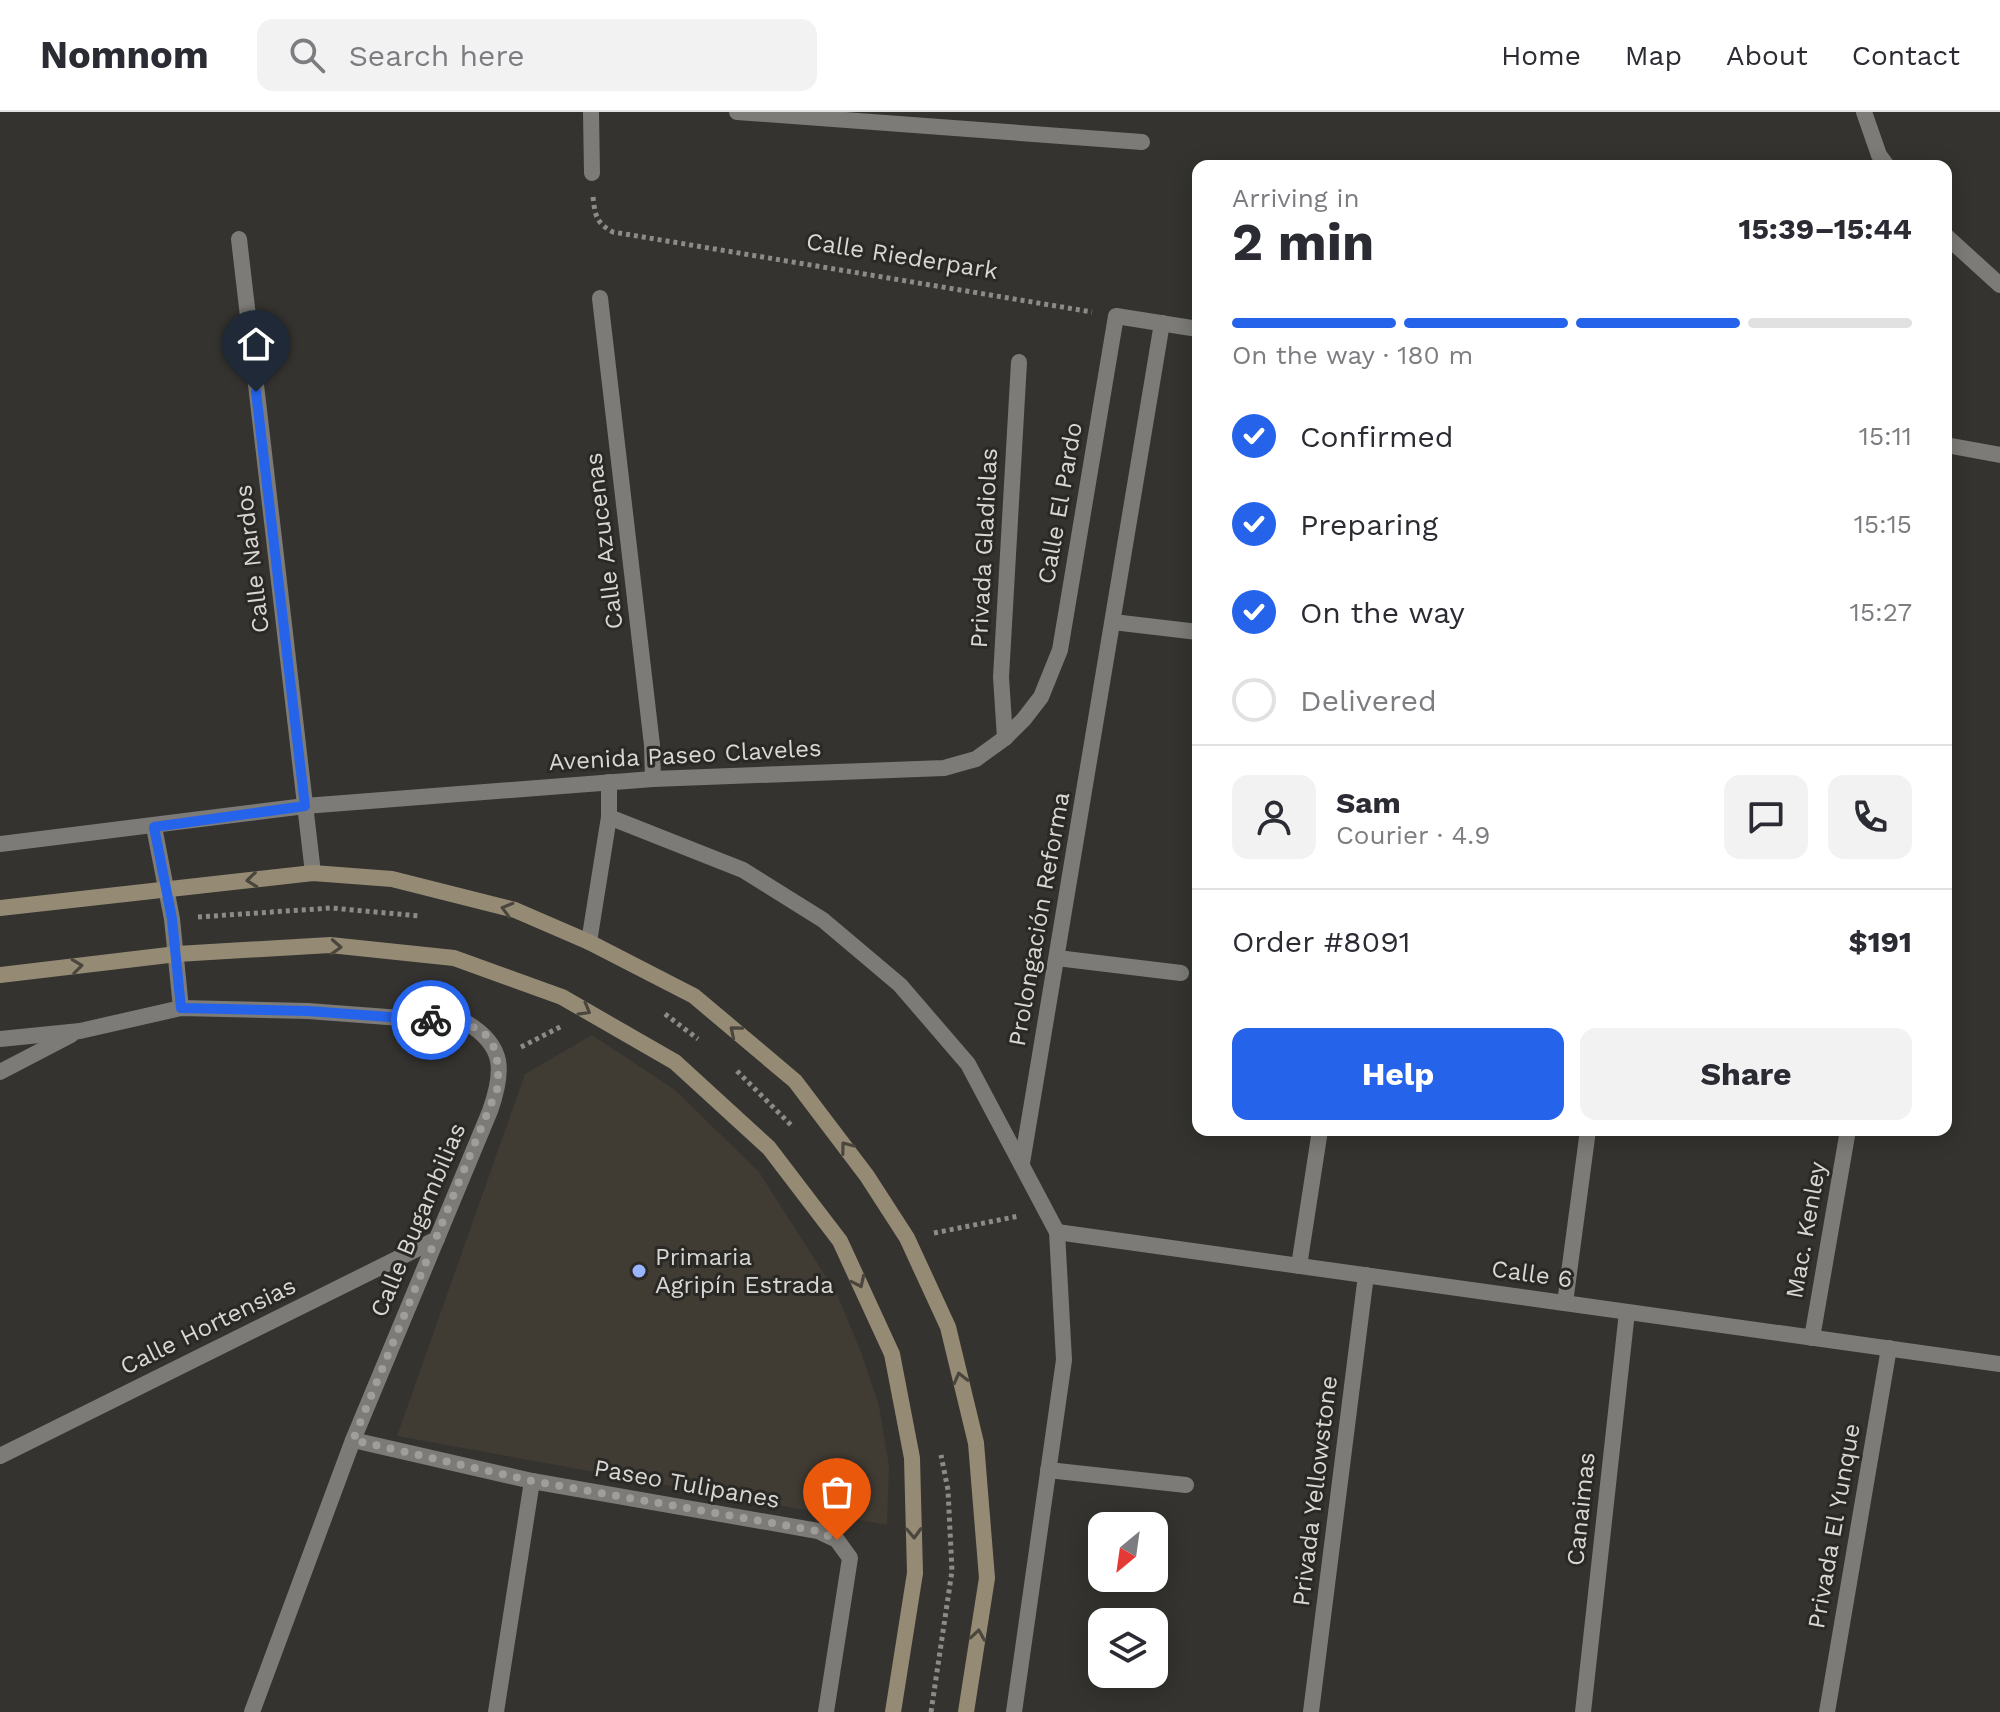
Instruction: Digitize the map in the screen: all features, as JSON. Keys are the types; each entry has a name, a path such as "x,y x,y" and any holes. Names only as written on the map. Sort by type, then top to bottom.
{"main road":[{"path":"0,908 313,873 392,879 515,910 589,942 694,996 795,1081 867,1176 907,1238 948,1327 976,1443 987,1578 966,1712"},
{"path":"0,975 177,954 330,945 454,958 562,997 675,1062 769,1148 840,1241 892,1354 912,1458 915,1573 893,1712"}],"street":[{"path":"591,112 592,173"},
{"path":"737,112 1142,142"},
{"path":"1864,112 1883,160"},
{"name":"Calle Nardos","path":"239,239 313,873"},
{"path":"1952,241 2000,285"},
{"name":"Calle Azucenas","path":"600,298 652,745 653,779"},
{"path":"1116,316 1192,328"},
{"name":"Calle El Pardo","path":"1041,697 1060,650 1116,316"},
{"path":"1162,323 1113,622 1192,631"},
{"name":"Privada Gladiolas","path":"1005,738 1001,677 1019,362"},
{"path":"1952,446 2000,455"},
{"name":"Prolongación Reforma","path":"1022,1163 1113,622"},
{"name":"Avenida Paseo Claveles","path":"0,844 305,806 653,779 944,768 976,759 1005,738 1041,697"},
{"path":"589,942 609,817 609,782"},
{"path":"609,817 743,870 823,920 900,985 968,1064 1057,1232 1064,1360 1014,1712"},
{"path":"154,827 172,919 181,1008"},
{"path":"1057,958 1181,973"},
{"path":"0,1039 80,1031 181,1008 308,1011 467,1023 486,1035 499,1058"},
{"path":"0,1072 80,1031"},
{"name":"Calle Bugambilias","path":"252,1712 353,1440 498,1087 499,1058"},
{"path":"1299,1266 1319,1136"},
{"path":"1565,1303 1587,1136"},
{"name":"Mac. Kenley","path":"1812,1338 1847,1136"},
{"name":"Calle 6","path":"1057,1232 2000,1364"},
{"name":"Calle Hortensias","path":"0,1456 437,1239"},
{"name":"Privada Yellowstone","path":"1311,1712 1366,1275"},
{"name":"Canaimas","path":"1583,1712 1627,1312"},
{"name":"Privada El Yunque","path":"1827,1712 1889,1348"},
{"name":"Paseo Tulipanes","path":"353,1440 532,1481 818,1531 837,1540 850,1558 826,1712"},
{"path":"1048,1470 1186,1485"},
{"path":"496,1712 532,1481"}],"path":[{"name":"Calle Riederpark","path":"600,225 613,232 1116,316"},
{"path":"172,919 331,908 428,917"},
{"path":"499,1058 589,1013"},
{"path":"664,1013 699,1039"},
{"path":"733,1068 799,1133"},
{"path":"907,1238 1047,1210"},
{"path":"931,1712 952,1571 948,1490 939,1444"}],"shaded area":[{"name":"Primaria Agripín Estrada","path":"592,1035 675,1090 759,1172 837,1294 879,1406 889,1466 887,1525 397,1436 525,1074"}],"way so far":[{"path":"431,1020 467,1023 486,1035 499,1058 498,1087 353,1440 532,1481 818,1531 837,1540"}],"place":[{"name":"Primaria Agripín Estrada","path":"639,1271"}],"route":[{"path":"256,392 305,806 154,827 172,919 181,1008 308,1011 431,1020"}]}
